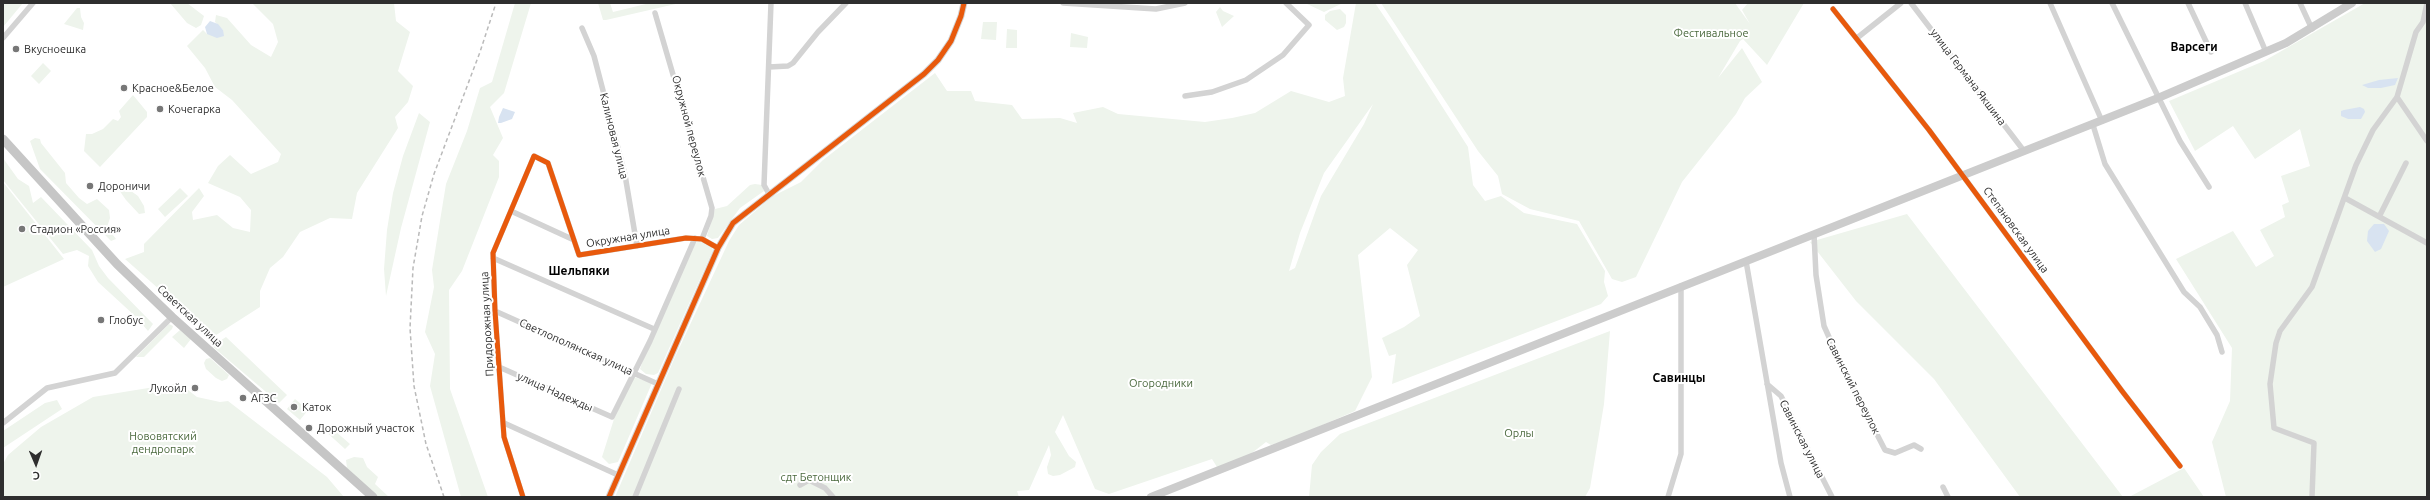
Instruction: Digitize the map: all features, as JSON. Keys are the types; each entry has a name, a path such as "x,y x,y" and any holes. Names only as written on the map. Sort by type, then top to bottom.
{"main road":[{"path":"1151,497 1746,260 2093,125 2266,52 2312,29 2352,3"},
{"name":"Советская улица","path":"3,139 107,254 172,317 372,497"}],"street":[{"path":"3,38 33,3"},
{"path":"769,194 764,185 771,3"},
{"path":"769,67 788,66 793,63 818,32 846,3"},
{"path":"609,497 718,248 733,223 872,116 938,60 955,33 964,3"},
{"path":"1063,3 1156,9 1185,3"},
{"path":"1185,96 1212,92 1240,82 1265,69 1283,55 1309,25 1286,3"},
{"path":"1857,38 1901,3"},
{"name":"улица Германа Якшина","path":"1911,3 2024,152"},
{"path":"2050,3 2102,121"},
{"path":"2112,3 2180,141 2209,187"},
{"path":"2188,3 2211,52"},
{"path":"2245,3 2266,52"},
{"path":"2300,3 2312,29"},
{"path":"2312,497 2315,444 2312,441 2274,428 2270,384 2272,361 2280,331 2312,287 2346,198 2356,165 2373,130 2397,96 2416,32 2425,22 2427,3"},
{"name":"Степановская улица","path":"1833,9 1963,175 2122,391 2180,466"},
{"name":"Окружной переулок","path":"655,13 712,208 711,216 702,238"},
{"name":"Калиновая улица","path":"582,28 594,56 625,174 637,246"},
{"path":"2397,96 2427,141"},
{"path":"2093,125 2105,164 2148,236 2184,292 2200,307 2217,335 2222,352"},
{"name":"Окружная улица","path":"534,156 548,163 579,255 702,238"},
{"name":"Придорожная улица","path":"523,497 504,437 498,367 493,253 534,156"},
{"path":"2380,215 2406,163"},
{"path":"2346,198 2380,215 2427,243"},
{"name":"Окружная улица","path":"511,211 574,240"},
{"name":"Савинский переулок","path":"1814,234 1816,275 1824,326 1842,366 1885,450 1895,453 1914,445 1921,449"},
{"path":"634,373 695,238"},
{"path":"702,238 718,248"},
{"path":"493,258 654,329"},
{"path":"1746,260 1781,464 1790,497"},
{"path":"1668,497 1681,454 1681,286"},
{"name":"Светлополянская улица","path":"495,311 658,384"},
{"path":"3,422 47,388 115,373 172,317"},
{"name":"улица Надежды","path":"498,367 612,418 634,373"},
{"name":"Савинская улица","path":"1767,384 1781,396 1832,497"},
{"path":"635,497 679,389"},
{"path":"504,423 618,475"},
{"path":"800,484 809,480 825,488 833,497"},
{"path":"1943,487 1948,497"}],"green space":[{"path":"3,3 23,3 3,27"},
{"path":"170,3 187,3 204,16 201,25 196,28 187,23"},
{"path":"252,3 394,3 396,21 410,32 398,71 413,86 408,102 395,117 398,128 357,193 352,219 330,218 300,232 283,257 270,268 260,291 260,307 213,337 125,259 144,252 144,244 199,188 204,196 192,212 193,220 217,215 233,228 250,232 251,210 240,197 208,183 218,166 230,155 251,174 278,162 281,154 232,100 215,87 205,68 187,46 203,30 207,34 223,30 215,22 216,15 227,18 251,45 271,57 278,42 273,24"},
{"path":"515,3 531,3 504,93 490,107 503,138 493,155 499,161 499,177 462,271 449,290 450,389 488,497 461,497 430,386 435,354 425,332 434,287 432,270 446,184 467,131 480,88 492,82"},
{"path":"598,3 610,3 613,12 650,3 680,3 603,20"},
{"path":"1305,3 1343,3 1324,12"},
{"path":"1356,3 1375,3 1468,147 1473,185 1485,201 1501,196 1524,213 1577,224 1605,271 1604,282 1608,296 1601,304 1392,384 1396,354 1389,356 1382,338 1404,327 1420,316 1407,265 1418,250 1390,228 1358,255 1372,377 1355,411 1290,439 1271,445 1266,442 1248,456 1217,467 1212,459 1109,494 1095,489 1063,415 1055,432 1069,456 1076,462 1075,467 1060,475 1053,476 1048,474 1047,467 1051,455 1049,445 1029,490 1017,491 1019,497 615,497 675,357 729,241 739,225 773,196 801,182 823,160 935,73 947,91 971,91 975,101 1012,105 1022,119 1060,118 1077,123 1073,113 1103,107 1118,114 1205,122 1232,118 1255,113 1291,91 1329,102 1345,96 1343,78","holes":["1373,104 1364,124 1321,196 1295,268 1289,271 1300,233 1324,173"]},
{"name":"Фестивальное","path":"1381,3 1735,3 1750,24 1742,10 1748,3 1804,3 1767,65 1743,39 1740,41 1718,78 1742,48 1762,82 1745,98 1736,114 1682,182 1636,277 1622,282 1612,279 1579,221 1530,209 1502,194 1498,176 1478,151"},
{"path":"2365,3 2427,3 2427,497 2226,497 2212,442 2230,401 2232,348 2176,259 2233,231 2256,267 2274,256 2260,230 2285,217 2282,205 2289,202 2281,176 2310,166 2300,129 2255,159 2233,126 2195,151 2169,101 2264,61"},
{"path":"1220,7 1223,11 1234,16 1222,27 1216,12"},
{"path":"77,8 80,8 81,17 84,23 83,30 64,24"},
{"path":"1340,9 1346,15 1346,23 1344,27 1337,30 1325,20 1325,15 1330,11"},
{"path":"983,22 997,22 996,40 981,39"},
{"path":"1007,29 1017,30 1017,48 1006,48"},
{"path":"1071,33 1088,37 1087,48 1070,47"},
{"path":"43,63 51,71 39,84 31,76"},
{"path":"133,95 147,112 147,117 100,167 84,151 86,134 92,134 103,129 113,119 118,121 121,117 119,111"},
{"path":"419,113 430,122 401,228 386,296 384,269 387,230 393,193 403,156"},
{"path":"35,138 40,139 41,143 65,173 66,183 79,198 87,204 97,199 109,210 110,218 107,227 116,239 111,241 40,169 30,141"},
{"path":"3,158 18,179 29,186 33,203 41,197 92,250 99,266 108,278 153,324 148,331 135,316 98,282 88,266 89,256 77,250 63,254 3,180"},
{"name":"Стадион «Россия»","path":"3,182 64,259 3,287"},
{"path":"750,185 762,185 764,191 740,208 718,238 712,239 707,236 715,209 727,206"},
{"path":"124,186 138,196 144,206 145,213 139,214 126,200 119,190"},
{"path":"180,188 188,196 165,217 158,209"},
{"path":"1907,214 2123,497 2020,497 1934,379 1856,301 1810,242"},
{"path":"700,241 711,246 713,250 658,373 654,375 646,374 640,369 642,363 695,243"},
{"path":"169,324 173,326 172,329 144,357 136,357"},
{"path":"180,330 191,339 184,348 172,337"},
{"name":"Орлы","path":"1610,331 1604,404 1590,488 1585,497 1309,497 1312,465 1321,452 1340,434"},
{"path":"226,337 287,395 279,403 212,346"},
{"path":"210,358 229,375 227,379 222,381 206,369 204,363 206,359"},
{"path":"634,377 652,383 618,462 609,464 602,457 614,419"},
{"name":"Нововятский дендропарк","path":"179,383 197,397 220,402 228,401 327,477 344,497 3,497 3,464 8,455 41,427 93,397"},
{"path":"295,399 308,410 300,420 287,409"},
{"path":"57,400 62,409 3,448 3,431 45,403"},
{"path":"327,424 350,444 345,449 323,429"},
{"path":"354,457 363,458 367,467 378,477 375,484 389,497 377,497 347,468 346,460"},
{"path":"2184,468 2204,497 2129,497"}],"water":[{"path":"210,21 218,24 223,30 224,36 217,38 207,34 205,27"},
{"path":"2398,78 2395,85 2381,88 2368,88 2362,85 2379,80"},
{"path":"2360,107 2364,109 2365,112 2361,119 2348,119 2341,116 2341,111"},
{"path":"503,108 515,112 512,119 498,123 499,117"},
{"path":"2374,224 2384,224 2389,231 2381,249 2375,252 2367,241 2368,231"}],"railway":[{"path":"444,497 426,444 414,386 410,328 413,268 422,216 434,174 480,52 496,3"}],"cycle path":[{"path":"609,497 718,248 733,223 924,74 938,60 951,41 961,16 964,3"},
{"path":"1833,9 1929,130 2122,391 2180,466"},
{"path":"523,497 504,437 495,311 493,253 534,156 548,163 579,255 686,238 702,239 718,248"}],"place":[{"name":"Вкусноешка","path":"16,49"},
{"name":"Красное&Белое","path":"124,88"},
{"name":"Кочегарка","path":"160,109"},
{"name":"Дороничи","path":"90,186"},
{"name":"Стадион «Россия»","path":"22,229"},
{"name":"Глобус","path":"101,320"},
{"name":"Лукойл","path":"195,388"},
{"name":"АГЗС","path":"243,398"},
{"name":"Каток","path":"294,407"},
{"name":"Дорожный участок","path":"309,428"}],"district":[{"name":"Варсеги","path":"2194,47"},
{"name":"Шельпяки","path":"579,271"},
{"name":"Савинцы","path":"1679,378"}],"park label":[{"name":"Огородники","path":"1161,383"},
{"name":"сдт Бетонщик","path":"816,477"}]}
